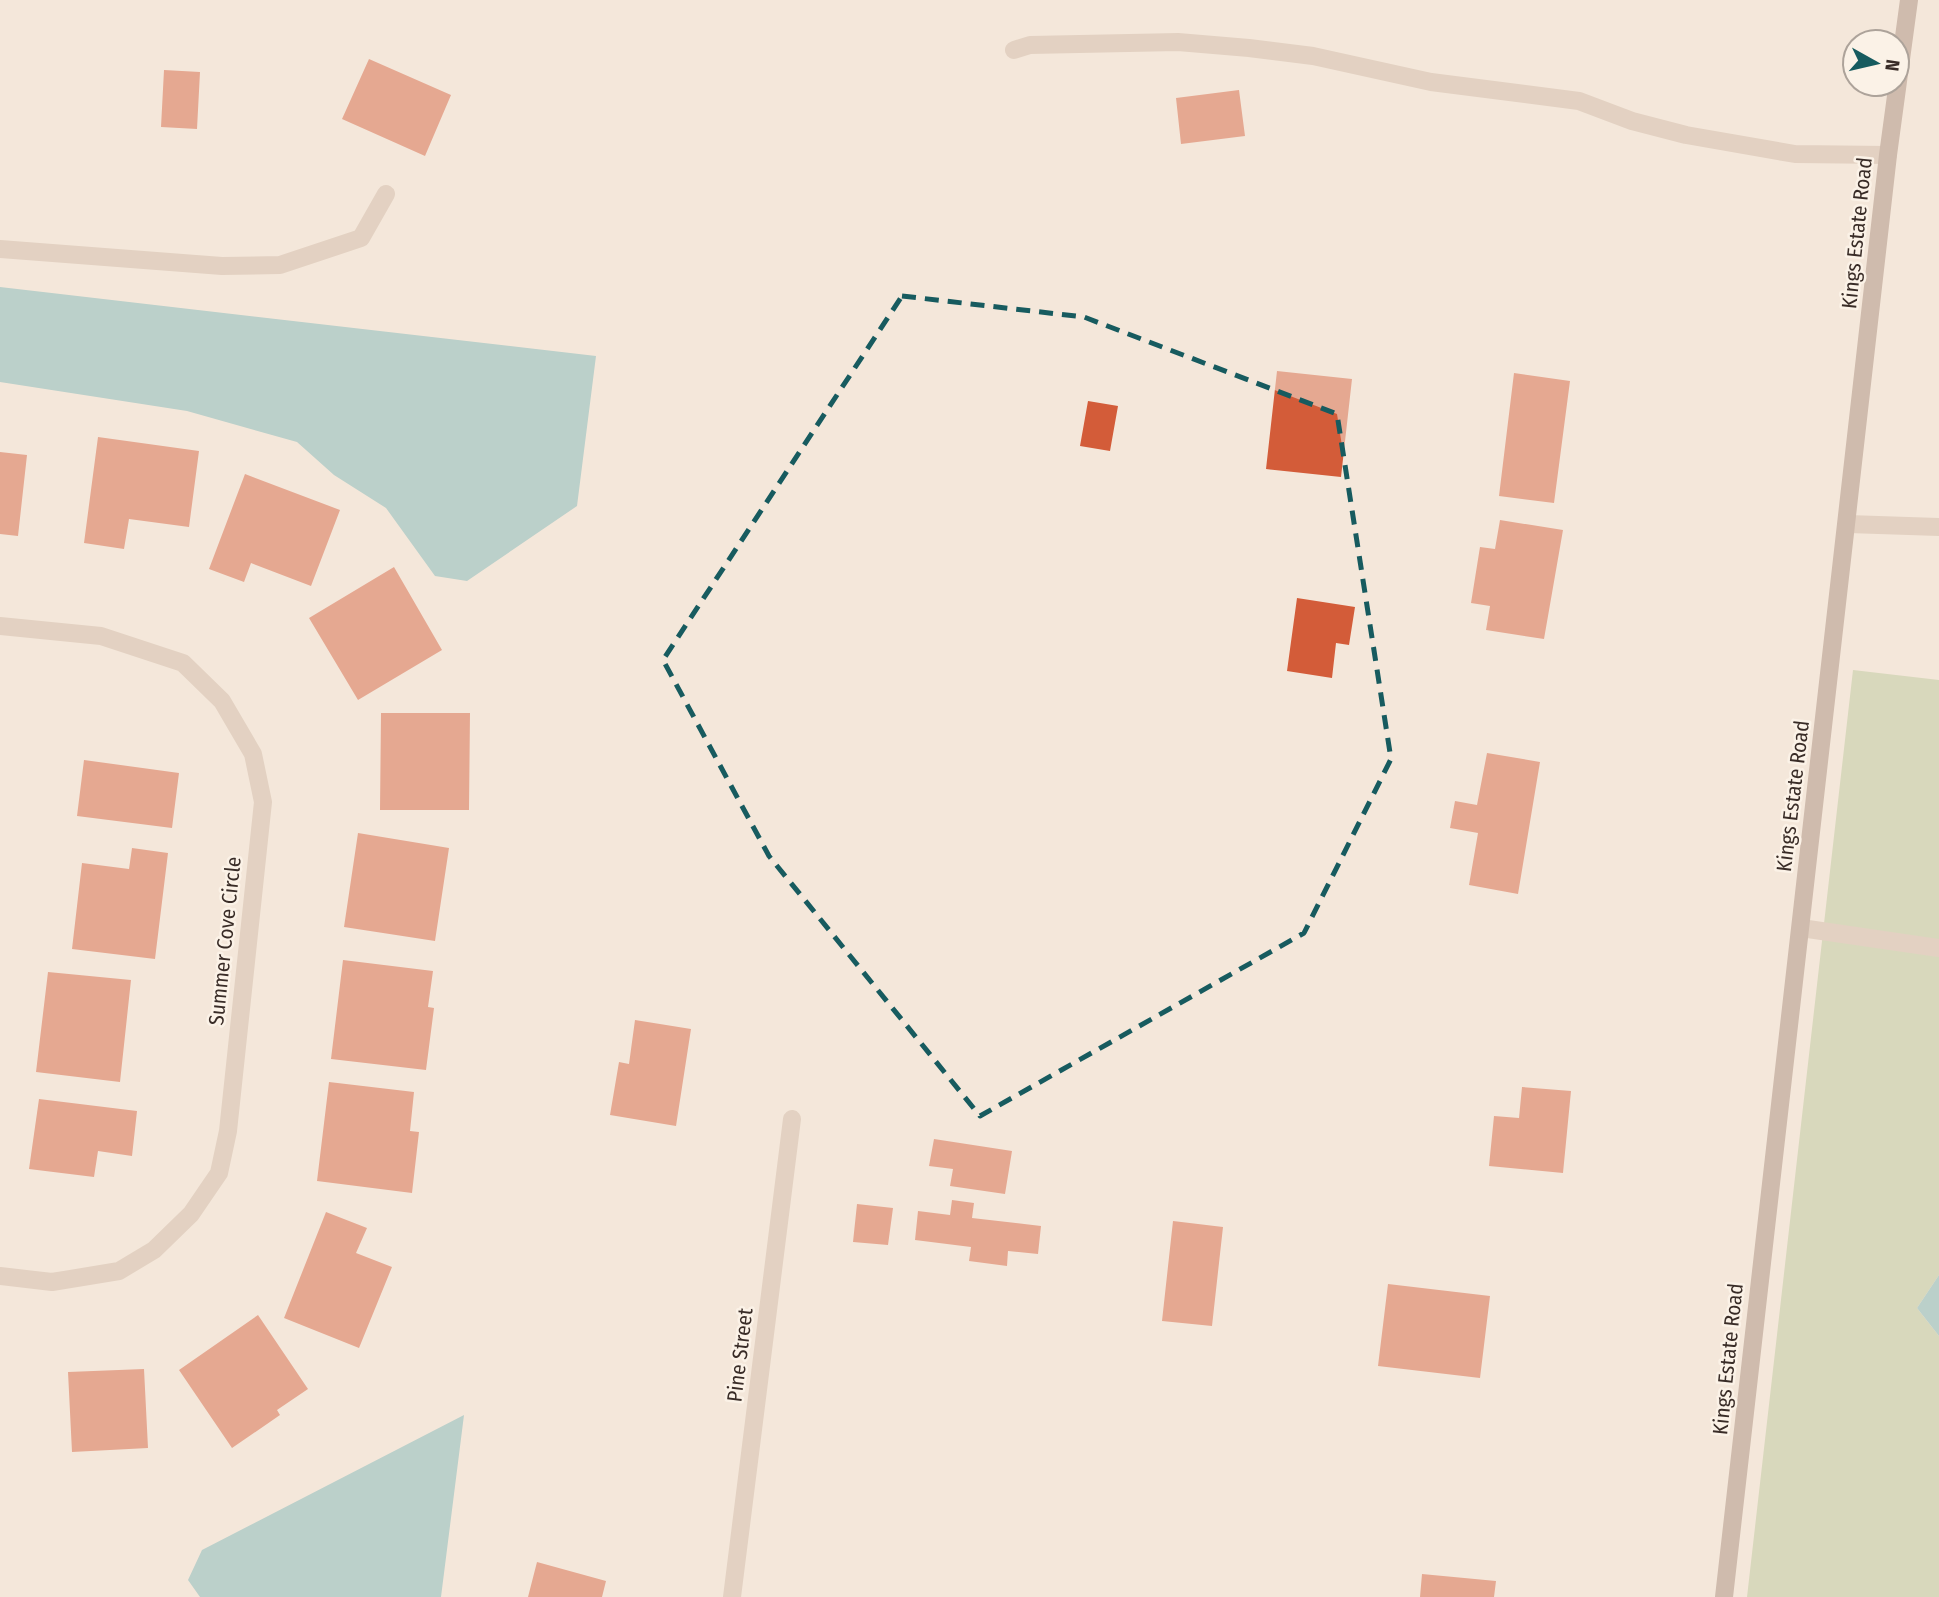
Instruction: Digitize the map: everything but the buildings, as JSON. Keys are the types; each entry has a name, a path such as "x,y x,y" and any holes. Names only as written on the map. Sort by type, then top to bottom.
{"street":[{"name":"Kings Estate Road","path":"1724,1597 1888,155 1909,0"},
{"path":"1014,50 1030,45 1178,42 1249,48 1313,56 1431,82 1579,102 1632,121 1686,135 1782,152 1888,155"},
{"path":"0,249 209,265 280,265 360,238 386,194"},
{"path":"1847,524 1939,527"},
{"name":"Summer Cove Circle","path":"0,626 101,636 183,663 222,701 253,754 263,802 228,1131 219,1173 191,1214 154,1250 119,1271 52,1282 0,1276"},
{"path":"1801,928 1939,948"},
{"name":"Pine Street","path":"732,1597 792,1119"}],"highlighted area":[{"path":"902,296 1084,317 1337,414 1391,759 1304,933 980,1116 769,856 663,660"}],"green space":[{"path":"1853,670 1939,680 1939,1275 1917,1308 1939,1336 1939,1597 1747,1597"}],"water":[{"path":"0,287 596,356 577,506 467,581 435,576 386,508 334,475 297,442 187,411 0,382"},
{"path":"1939,1275 1939,1336 1917,1308"},
{"path":"464,1415 441,1597 200,1597 188,1580 202,1550"}]}
